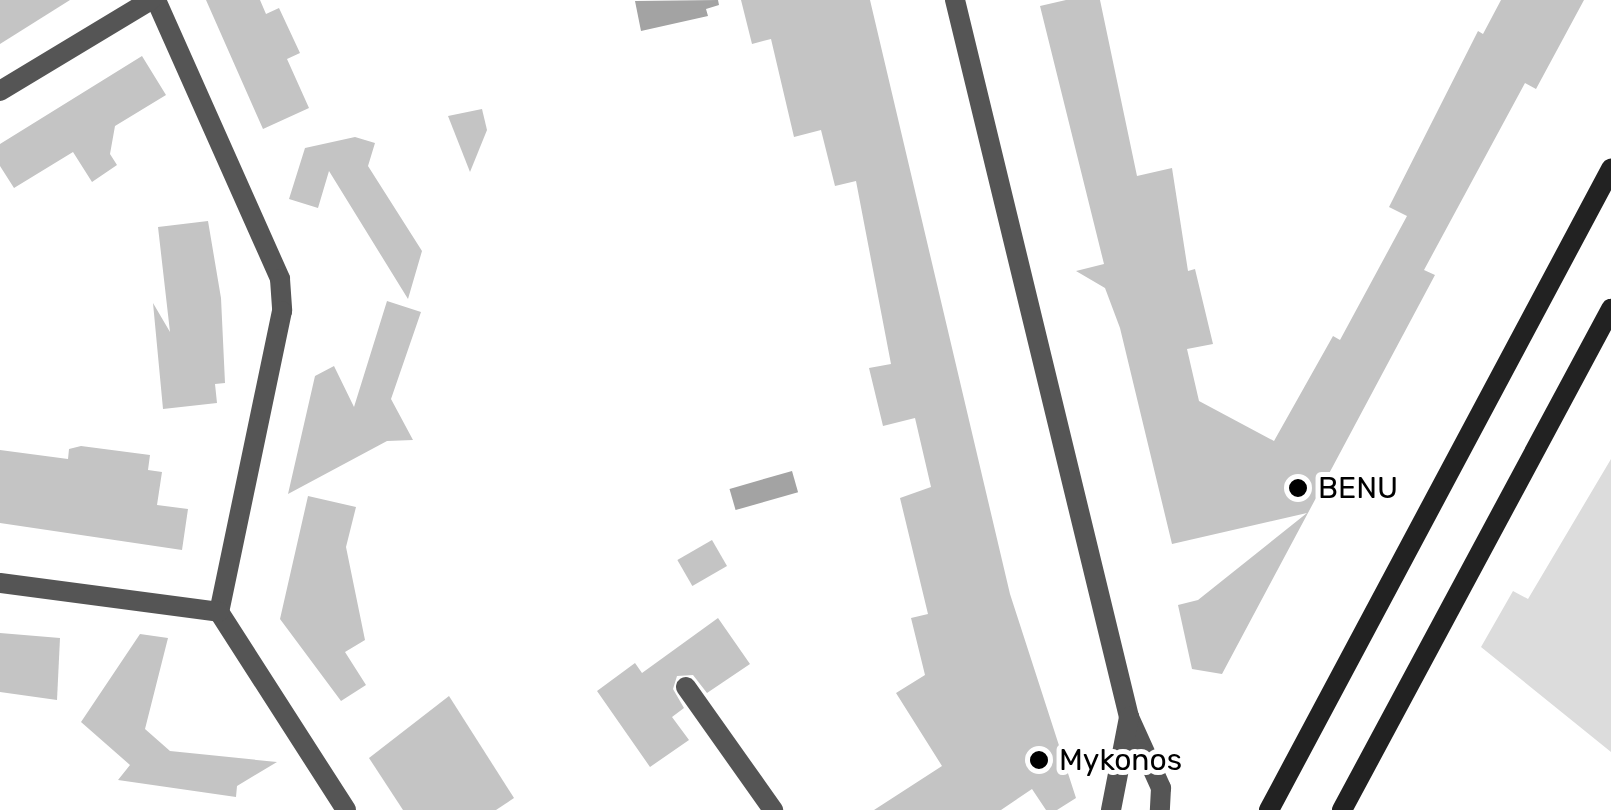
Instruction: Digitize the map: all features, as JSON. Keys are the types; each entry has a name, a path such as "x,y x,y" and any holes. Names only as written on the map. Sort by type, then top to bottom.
{"main road":[{"path":"1269,810 1611,169"},
{"path":"1342,810 1611,309"}],"street":[{"path":"0,91 153,0 280,278 282,311 219,612 346,810"},
{"path":"955,0 1129,717 1161,788 1160,810"},
{"path":"0,583 219,612"},
{"path":"686,687 773,810"},
{"path":"1111,810 1129,717"}],"shaded area":[{"path":"718,0 719,5 706,9 708,16 641,31 635,1"},
{"path":"1611,459 1611,752 1481,647 1513,591 1528,599"},
{"path":"792,471 798,492 736,510 730,489"}],"building":[{"path":"0,0 70,0 0,44"},
{"path":"206,0 260,0 266,14 279,8 300,53 287,59 309,108 263,129"},
{"path":"741,0 870,0 1010,594 1076,798 1057,810 1046,810 1032,789 1001,810 874,810 942,766 896,693 925,675 911,618 928,614 900,498 931,487 915,418 883,426 869,368 891,364 856,181 835,186 821,130 794,137 771,39 752,44"},
{"path":"1066,0 1100,0 1137,176 1172,168 1188,271 1195,269 1213,344 1187,349 1199,401 1274,441 1333,336 1340,340 1407,216 1389,207 1478,31 1483,34 1501,0 1584,0 1536,89 1525,83 1424,270 1435,275 1222,674 1192,669 1178,605 1198,600 1307,513 1172,544 1120,328 1105,288 1076,271 1104,264 1040,6"},
{"path":"142,56 166,95 115,126 110,154 117,165 92,182 73,152 14,188 0,166 0,144"},
{"path":"482,109 487,130 470,172 448,116"},
{"path":"355,137 375,143 368,166 422,251 408,299 329,171 318,208 289,199 305,148"},
{"path":"208,221 221,298 225,383 215,384 217,403 163,409 153,303 170,332 158,227"},
{"path":"387,301 421,312 391,399 413,440 387,441 288,494 315,376 334,366 354,407"},
{"path":"81,446 150,455 148,470 162,472 157,505 188,509 182,550 0,523 0,450 68,459 69,449"},
{"path":"308,496 356,507 346,547 365,640 345,652 366,685 341,701 280,619"},
{"path":"712,540 727,566 692,586 677,560"},
{"path":"718,618 750,664 707,693 693,675 677,676 673,689 684,708 672,717 689,740 650,767 597,691 635,663 642,673"},
{"path":"0,633 60,638 57,700 0,692"},
{"path":"140,634 168,638 145,729 170,751 277,762 237,786 236,797 118,780 130,765 81,722"},
{"path":"449,696 514,798 496,810 403,810 369,758"}],"place":[{"name":"BENU","path":"1298,488"},
{"name":"Mykonos","path":"1039,760"}]}
